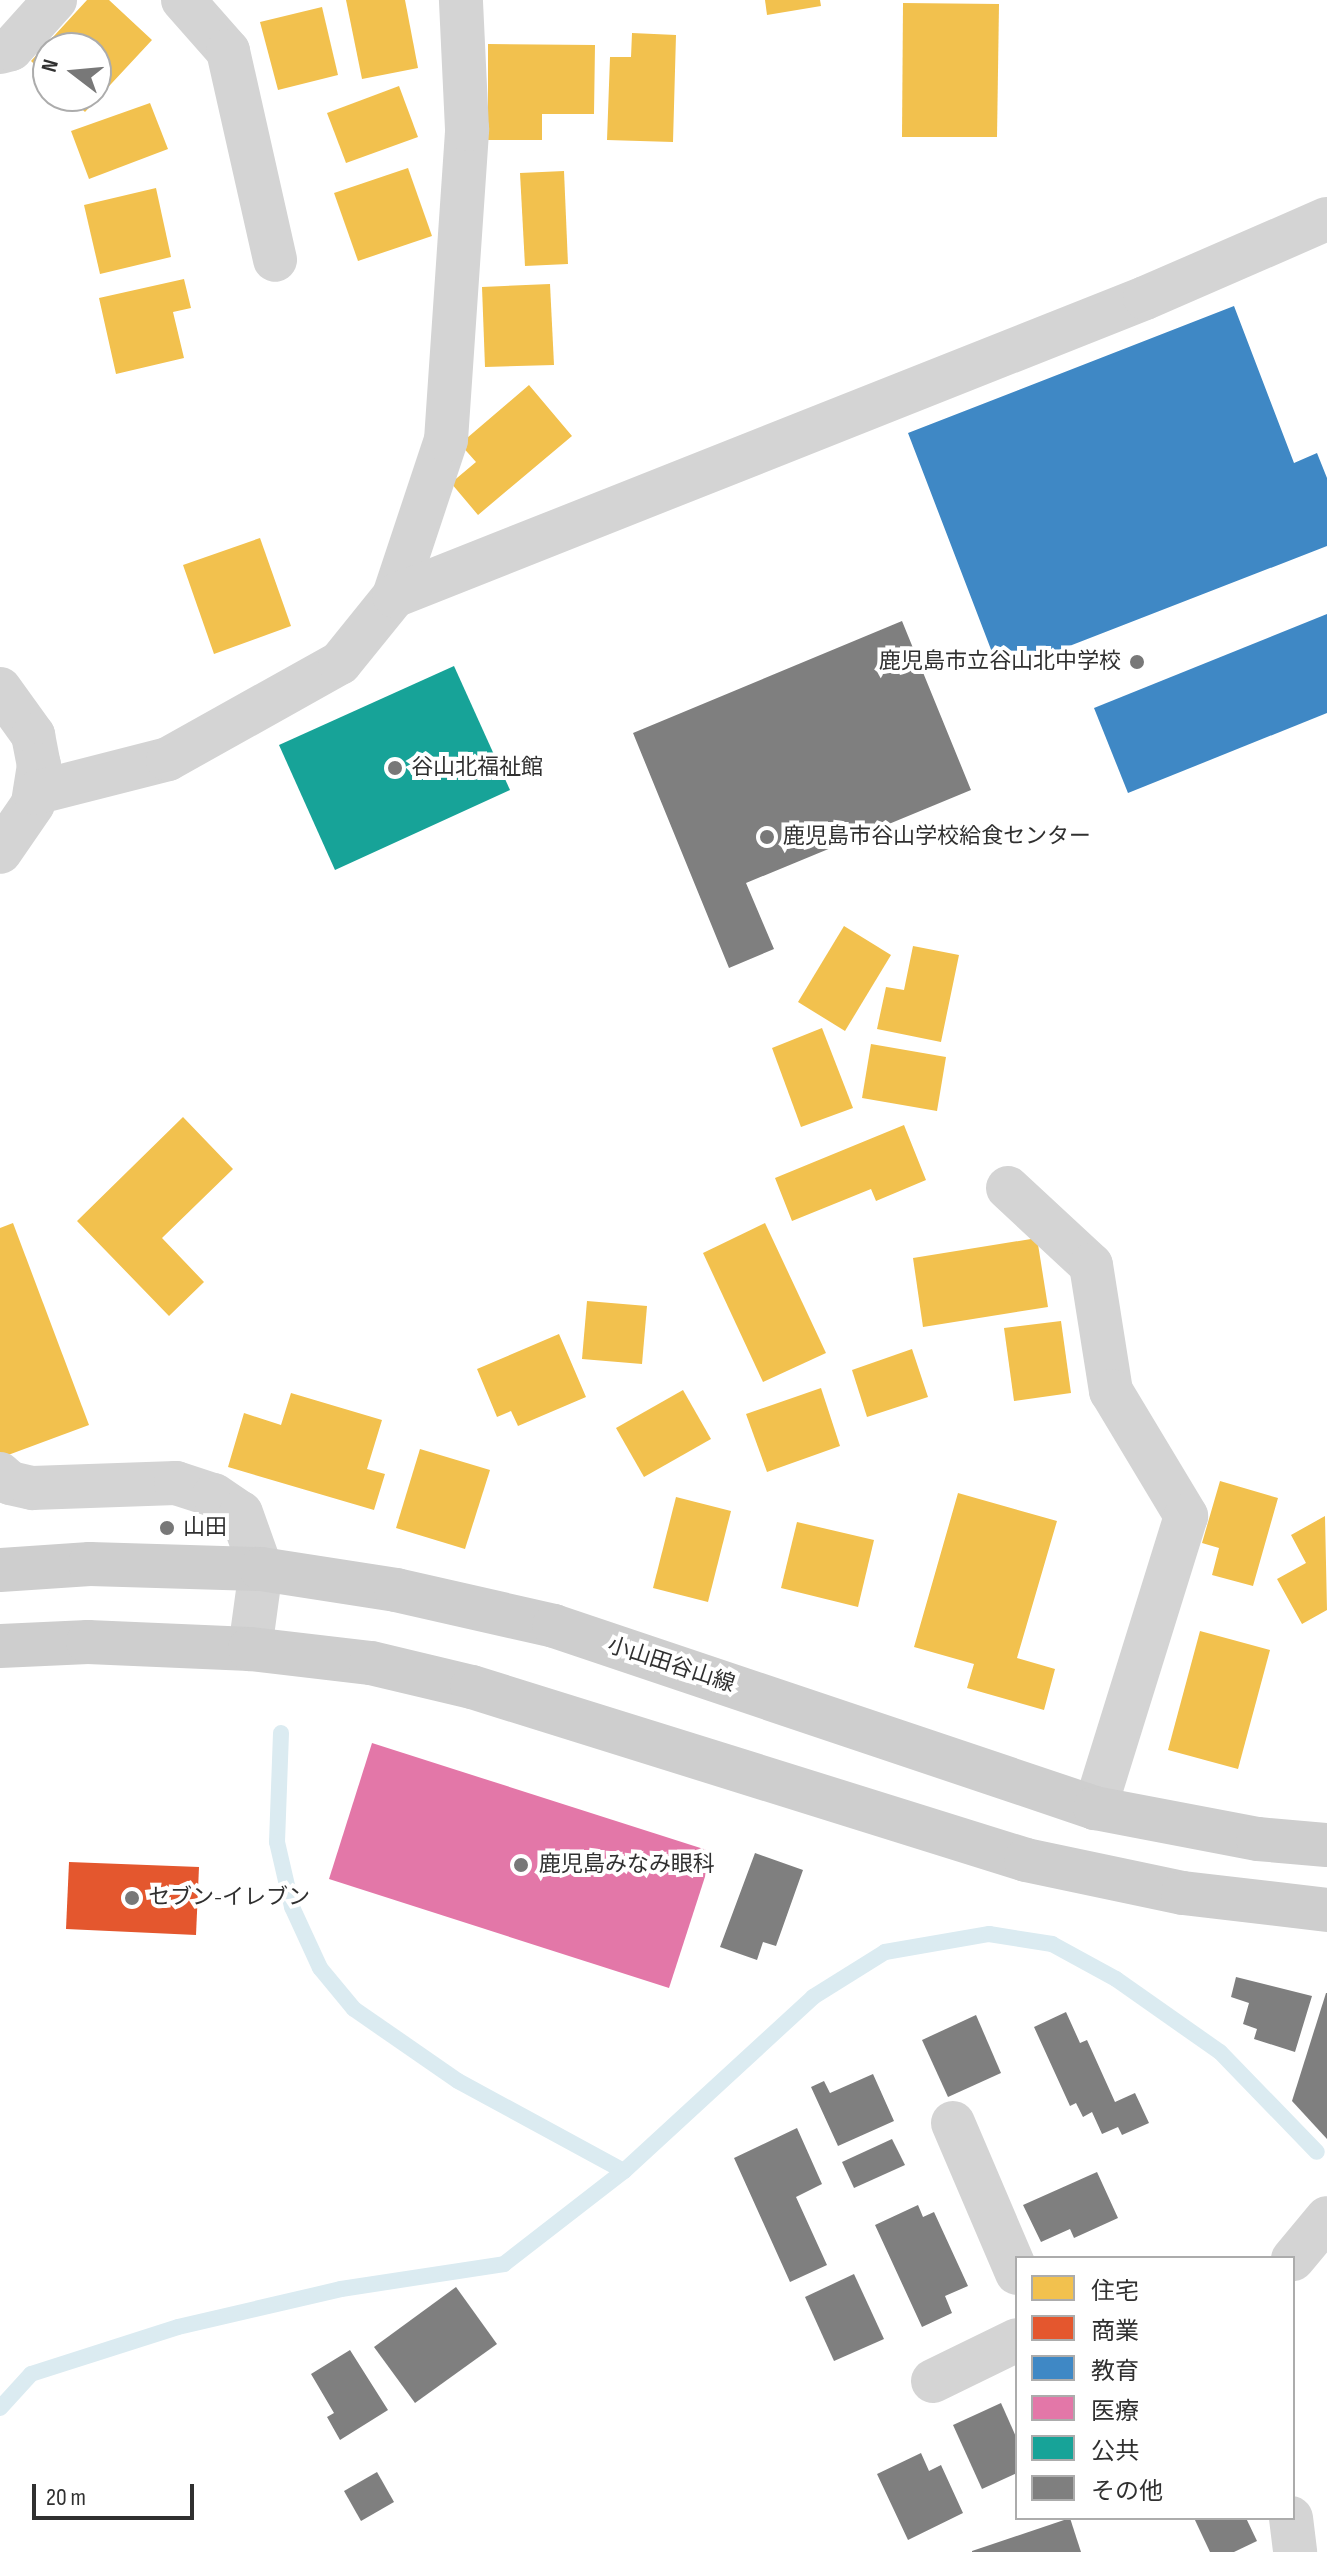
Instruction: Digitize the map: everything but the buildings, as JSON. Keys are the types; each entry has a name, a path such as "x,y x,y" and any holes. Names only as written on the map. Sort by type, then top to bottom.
{"main road":[{"name":"小山田谷山線","path":"0,1570 90,1564 261,1569 396,1590 554,1626 1095,1808 1258,1839 1327,1845"},
{"path":"0,1646 88,1642 250,1649 371,1663 472,1687 1026,1860 1183,1893 1327,1910"}],"street":[{"path":"0,52 11,49 55,0"},
{"path":"183,0 228,51 275,260"},
{"path":"35,793 168,759 340,663 394,596 446,440 467,129 461,0"},
{"path":"394,596 1145,298 1327,219"},
{"path":"0,689 33,735 39,765 35,793 0,852"},
{"path":"1008,1188 1091,1265 1111,1391 1186,1516 1095,1808"},
{"path":"0,1474 10,1483 32,1488 176,1483 214,1495 241,1513 261,1569 250,1649"},
{"path":"953,2123 1015,2268"},
{"path":"1295,2257 1327,2218"},
{"path":"933,2381 1015,2341"},
{"path":"1291,2520 1295,2552"}],"waterway":[{"path":"281,1733 277,1842 292,1907 320,1968 354,2009 458,2081 624,2171"},
{"path":"0,2408 31,2374 178,2327 341,2289 504,2264 624,2171 813,1997 885,1952 989,1934 1052,1944 1116,1979 1220,2052 1317,2152"}],"place":[{"name":"鹿児島市立谷山北中学校","path":"1137,662"},
{"name":"谷山北福祉館","path":"395,768"},
{"name":"鹿児島市谷山学校給食センター","path":"767,837"},
{"name":"山田","path":"167,1528"},
{"name":"鹿児島みなみ眼科","path":"521,1865"},
{"name":"セブン-イレブン","path":"132,1898"}]}
